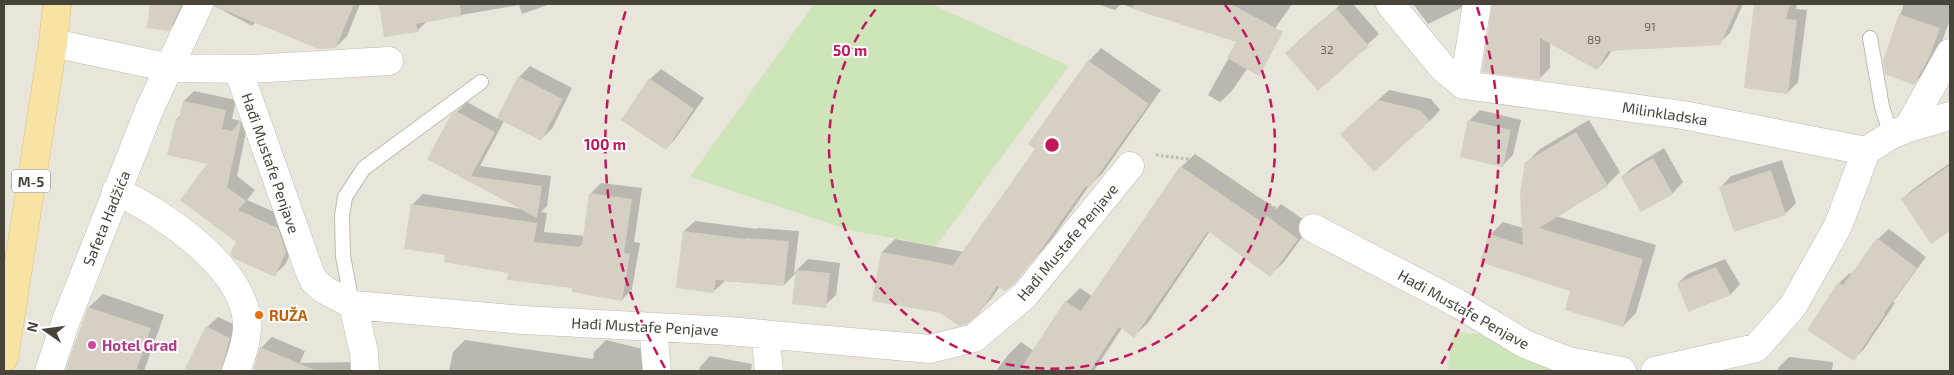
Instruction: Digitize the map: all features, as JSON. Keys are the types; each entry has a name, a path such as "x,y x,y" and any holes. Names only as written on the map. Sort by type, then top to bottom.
{"main road":[{"name":"M-5","path":"4,358 53,43 57,4"}],"street":[{"name":"Safeta Hadžića","path":"49,371 67,318 116,191 150,108 199,4"},
{"name":"Milinkladska","path":"1390,4 1443,68 1464,84 1683,114 1866,151"},
{"path":"1464,84 1477,4"},
{"path":"53,43 170,68 238,69 304,67 389,61"},
{"path":"1900,131 1950,53"},
{"name":"Hađi Mustafe Penjave","path":"238,69 314,281 323,289 353,305 524,320 765,334 930,349 974,338 1025,296 1130,166"},
{"path":"1655,371 1756,348 1793,306 1838,226 1866,151 1900,131 1950,116"},
{"path":"116,191 142,203 188,235 236,288 246,311 248,326 246,342 236,371"},
{"name":"Hađi Mustafe Penjave","path":"1313,228 1457,303 1526,344 1568,361 1622,371"},
{"path":"353,305 364,352 365,371"},
{"path":"653,327 656,371"},
{"path":"765,334 769,371"}],"lane":[{"path":"1870,38 1882,107 1900,131"},
{"path":"353,305 343,256 342,216 345,197 364,168 481,82"}],"path":[{"path":"1130,166 1158,154 1188,159 1226,182 1313,228"}],"shaded area":[{"path":"4,4 1950,4 1950,371 4,371"}],"green space":[{"path":"814,4 931,4 1069,66 936,246 849,230 690,177"},
{"path":"1454,333 1484,334 1561,361 1552,371 1447,371"}],"building":[{"path":"150,4 182,4 169,31 147,28"},
{"path":"214,4 354,4 336,48 319,49 214,6"},
{"path":"379,4 460,4 461,16 416,24 418,32 384,37"},
{"path":"1133,4 1231,4 1283,32 1259,76 1227,58 1236,42 1133,9"},
{"path":"1492,4 1739,4 1720,45 1608,51 1597,70 1540,38 1540,80 1482,72"},
{"path":"1754,4 1790,4 1786,19 1797,20 1788,94 1744,88"},
{"path":"1336,8 1369,46 1318,91 1285,53"},
{"path":"1899,14 1940,28 1930,56 1914,85 1885,74 1883,61"},
{"path":"1088,60 1149,104 1089,188 1086,186 1038,254 1014,284 1005,291 997,286 979,314 967,324 959,326 940,313 872,301 881,252 953,265 1035,149 1028,144"},
{"path":"518,76 563,99 541,141 497,118"},
{"path":"649,78 694,109 666,150 621,120"},
{"path":"1378,100 1420,110 1430,121 1374,172 1340,134"},
{"path":"183,101 226,110 222,129 232,131 240,121 241,124 227,187 246,201 238,210 278,228 286,252 275,277 233,258 230,254 236,242 180,200 207,164 167,155 176,118 179,119"},
{"path":"456,111 495,132 471,176 542,186 537,218 427,159 451,115"},
{"path":"1468,120 1511,130 1503,167 1460,157"},
{"path":"1576,132 1608,186 1539,228 1643,259 1623,327 1565,310 1570,291 1480,262 1489,234 1523,245 1520,194 1525,162"},
{"path":"1653,158 1673,194 1641,212 1621,177"},
{"path":"1950,165 1950,231 1931,244 1901,199"},
{"path":"1180,166 1262,222 1267,216 1298,239 1270,277 1208,231 1134,338 1119,327 1090,371 1019,371 1065,301 1081,311"},
{"path":"1771,170 1786,215 1734,232 1719,187"},
{"path":"589,193 632,199 624,253 630,254 622,301 572,292 572,288 507,280 508,273 444,262 445,255 404,249 411,204 537,223 534,242 580,247 582,245"},
{"path":"683,231 746,239 789,241 784,286 716,280 714,293 676,288"},
{"path":"1877,238 1917,268 1884,313 1854,361 1807,330 1838,282 1843,285"},
{"path":"1716,267 1731,295 1688,312 1677,283"},
{"path":"796,270 830,273 826,308 792,304"},
{"path":"88,307 151,328 136,371 65,371"},
{"path":"206,326 230,338 221,371 184,371"},
{"path":"260,347 317,371 253,371"}],"place":[{"name":"RUŽA","path":"259,315"},
{"name":"Hotel Grad","path":"92,345"}]}
